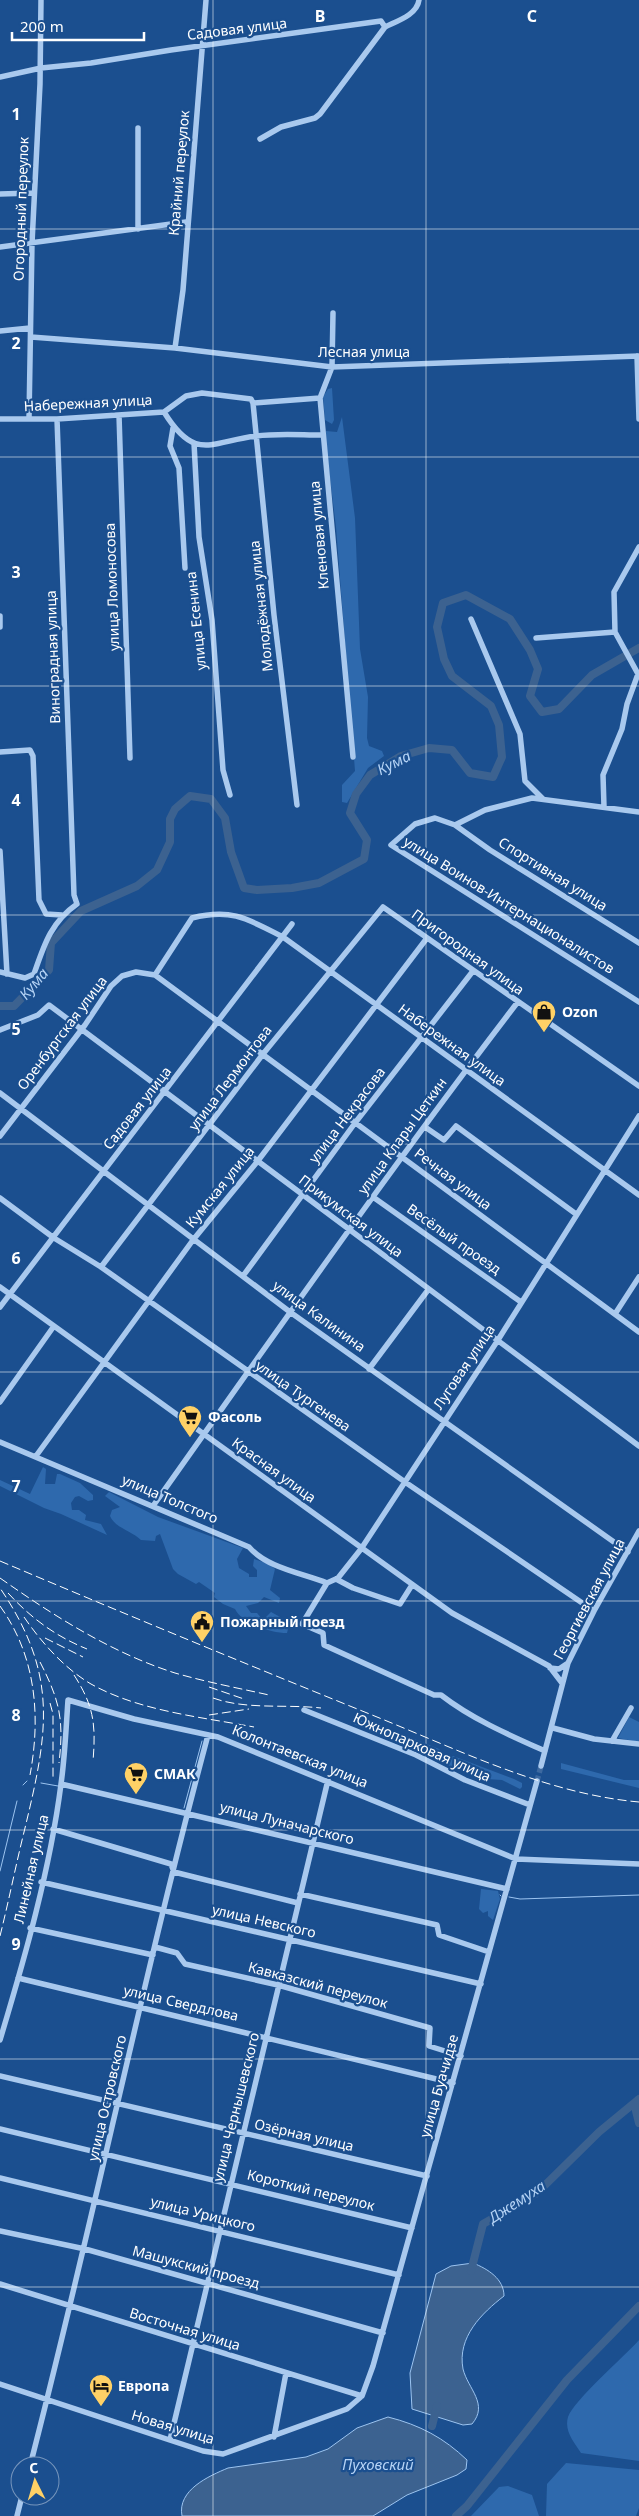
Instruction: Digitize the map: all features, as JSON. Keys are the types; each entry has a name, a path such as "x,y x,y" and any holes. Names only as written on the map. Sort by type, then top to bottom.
{"street":[{"name":"Огородный переулок","path":"29,419 33,193 40,68 41,0"},
{"name":"Крайний переулок","path":"175,348 183,290 186,222 206,0"},
{"path":"260,139 281,127 315,118 320,114 385,27 410,14 418,6 420,0"},
{"name":"Садовая улица","path":"0,77 40,68 91,64 202,46 381,21 385,27"},
{"path":"138,128 138,229"},
{"path":"0,194 33,193"},
{"path":"0,247 186,222"},
{"name":"Кленовая улица","path":"333,313 332,366 320,398 352,757"},
{"path":"0,331 30,328"},
{"name":"Лесная улица","path":"31,337 175,348 332,366 638,356"},
{"path":"638,356 639,419"},
{"name":"Набережная улица","path":"0,419 164,412 186,396 202,393 250,399 253,403 320,398"},
{"name":"Молодёжная улица","path":"253,403 274,614 298,805"},
{"path":"164,412 173,428 194,443 207,446 257,436 322,435"},
{"name":"улица Ломоносова","path":"119,415 130,758"},
{"name":"Виноградная улица","path":"57,418 74,895 77,904 62,915"},
{"name":"улица Есенина","path":"173,428 170,446 179,468 186,568"},
{"name":"улица Есенина","path":"194,443 199,537 212,620 223,770 230,795"},
{"path":"604,807 603,775 622,729 627,704 638,674 615,632 614,592 639,547"},
{"path":"0,616 0,627"},
{"path":"471,619 520,734 525,781 543,799"},
{"path":"536,638 615,632"},
{"path":"0,752 30,750 33,756 39,900 46,914 62,915 44,943 34,974 25,978 0,972"},
{"path":"455,825 485,810 532,798 639,812"},
{"name":"улица Воинов-Интернационалистов","path":"455,825 435,818 415,824 391,845 639,1002"},
{"name":"Спортивная улица","path":"455,825 490,850 639,943"},
{"path":"0,850 7,974"},
{"name":"Пригородная улица","path":"382,907 517,1003 638,1085"},
{"name":"улица Лермонтова","path":"101,1267 146,1205 210,1125 263,1054 382,907"},
{"name":"Набережная улица","path":"155,975 192,918 212,913 232,913 248,918 283,937 639,1196"},
{"name":"Садовая улица","path":"0,1307 166,1092 292,924"},
{"name":"Кумская улица","path":"36,1456 193,1240 257,1162 427,938"},
{"name":"улица Некрасова","path":"243,1276 355,1123 473,971"},
{"name":"Оренбургская улица","path":"0,1136 83,1028 111,986 122,976 136,972 155,975"},
{"name":"Речная улица","path":"155,975 639,1332"},
{"name":"улица Клары Цеткин","path":"154,1506 246,1372 402,1156 517,1003"},
{"name":"Прикумская улица","path":"0,1030 38,1015 49,1005 83,1028 348,1231 639,1446"},
{"path":"638,1085 639,1076"},
{"name":"улица Калинина","path":"0,1093 290,1312 628,1552"},
{"name":"Луговая улица","path":"327,1583 336,1579 361,1549 443,1421 498,1340 639,1116"},
{"path":"425,1127 444,1140 456,1126 576,1214"},
{"name":"Весёлый проезд","path":"373,1197 522,1302"},
{"name":"улица Тургенева","path":"0,1198 54,1238 101,1267 246,1372 594,1611"},
{"path":"615,1314 639,1277"},
{"name":"Красная улица","path":"0,1287 452,1614 550,1668 562,1683"},
{"path":"369,1369 428,1290"},
{"path":"0,1402 54,1326"},
{"name":"улица Толстого","path":"0,1442 249,1547 255,1554 289,1570 327,1583"},
{"name":"Георгиевская улица","path":"541,1766 568,1663 594,1611 639,1531"},
{"path":"336,1579 353,1588 400,1604 412,1585"},
{"path":"327,1583 302,1624 323,1633 324,1645 434,1695 441,1695 507,1734 545,1751"},
{"path":"550,1668 559,1669 568,1663"},
{"name":"Колонтаевская улица","path":"68,1700 134,1719 208,1735 262,1753 516,1859"},
{"name":"Линейная улица","path":"0,2040 18,1978 53,1830 61,1784 68,1700"},
{"path":"612,1741 631,1708"},
{"name":"Южнопарковая улица","path":"304,1710 416,1755 465,1780 530,1805"},
{"path":"552,1728 594,1739 639,1744"},
{"name":"улица Островского","path":"33,2456 85,2249 187,1812 208,1735"},
{"name":"улица Чернышевского","path":"170,2440 328,1780"},
{"name":"улица Буачидзе","path":"362,2396 383,2333 508,1889 536,1781"},
{"name":"улица Луначарского","path":"61,1784 187,1812 508,1889"},
{"path":"53,1830 171,1864 174,1872 298,1903"},
{"path":"516,1859 639,1864"},
{"name":"улица Невского","path":"42,1882 481,1984"},
{"path":"300,1894 436,1925 439,1935 489,1952"},
{"path":"30,1928 153,1955"},
{"name":"Кавказский переулок","path":"155,1947 178,1953 185,1964 278,1986 430,2028 429,2046 461,2056"},
{"name":"улица Свердлова","path":"18,1978 266,2036 453,2083"},
{"name":"Озёрная улица","path":"0,2076 427,2176"},
{"name":"Короткий переулок","path":"0,2129 412,2228"},
{"name":"улица Урицкого","path":"0,2178 399,2275"},
{"name":"Машукский проезд","path":"0,2232 85,2249 208,2282 383,2333"},
{"name":"Восточная улица","path":"0,2284 192,2345 362,2396"},
{"path":"274,2437 286,2373"},
{"name":"Новая улица","path":"0,2384 203,2451 223,2454 347,2409 362,2396"}],"shaded area":[{"path":"332,388 334,420 332,424 325,420 323,397 328,389"},
{"path":"342,417 355,518 360,649 368,697 367,738 369,746 382,751 384,756 368,768 347,803 342,802 342,785 355,771 336,527 326,445 326,431 337,432"},
{"path":"43,1467 46,1469 45,1484 55,1484 57,1474 60,1474 80,1483 93,1495 93,1500 88,1501 79,1496 75,1497 71,1503 72,1510 79,1510 86,1515 85,1520 101,1524 107,1535 44,1508 0,1486 0,1480 30,1494"},
{"path":"109,1492 158,1517 243,1548 237,1559 239,1568 249,1574 249,1577 257,1577 257,1570 253,1566 254,1559 269,1564 275,1569 270,1590 280,1598 279,1603 264,1597 258,1603 246,1606 251,1613 257,1613 263,1620 271,1612 282,1618 284,1625 288,1629 287,1633 258,1627 244,1619 235,1609 223,1604 214,1597 215,1593 199,1582 196,1584 178,1574 173,1569 160,1534 156,1536 155,1541 141,1540 112,1520 110,1516 112,1510 120,1507 105,1496"},
{"path":"629,1717 639,1722 639,1742 618,1738"},
{"path":"353,1719 378,1724 439,1749 447,1756 453,1756 514,1779 522,1783 522,1787 520,1789 502,1780 486,1779 453,1768 430,1755 353,1724"},
{"path":"561,1763 624,1780 639,1780 639,1788 561,1769"},
{"path":"481,1889 498,1891 500,1899 493,1920 488,1916 488,1911 483,1913 479,1909"},
{"path":"639,2340 639,2461 581,2453 567,2427 568,2417 572,2409 589,2389"},
{"path":"566,2463 639,2470 639,2508 636,2516 546,2516 547,2484"},
{"path":"508,2486 532,2495 539,2516 471,2516 499,2487"}],"water":[{"path":"473,2263 494,2275 501,2285 504,2296 480,2318 473,2327 464,2346 462,2357 463,2369 476,2397 478,2410 477,2417 472,2424 463,2425 412,2409 410,2373 436,2274 451,2266"},
{"name":"Пуховский","path":"388,2417 421,2428 449,2445 467,2460 466,2469 457,2475 407,2495 373,2516 182,2516 184,2499 189,2491 212,2475 228,2468 306,2457 328,2449 357,2428"}],"waterway":[{"name":"Кума","path":"0,1006 14,1006 49,970 51,943 81,911 137,886 157,870 170,842 170,819 175,809 190,796 211,799 225,818 231,852 244,888 257,890 292,888 319,883 364,859 367,840 350,813 356,794 370,775 401,756 429,748 452,750 470,773 493,777 502,757 499,725 491,706 452,676 444,659 437,627 443,603 466,595 510,619 530,650 538,669 530,696 542,712 559,709 592,675 639,648"},
{"path":"184,1808 202,1741"},
{"path":"23,1785 27,1781"},
{"path":"41,1783 58,1786"},
{"path":"0,1871 17,1801"},
{"path":"509,1897 520,1899 639,1895"},
{"name":"Джемуха","path":"471,2271 483,2224 537,2193 599,2132 639,2099"},
{"name":"Джемуха","path":"638,2100 636,2111 639,2123"},
{"name":"Джемуха","path":"456,2516 467,2506 567,2380 639,2306"},
{"name":"Джемуха","path":"432,2426 437,2406"}],"tunnel":[{"path":"537,1781 541,1766"}],"railway":[{"path":"0,1561 473,1757 538,1781 571,1790 639,1802"},
{"path":"0,1578 62,1619 129,1655 175,1673 269,1695"},
{"path":"0,1588 19,1619 32,1649 40,1677 43,1733 33,1794 0,1936"},
{"path":"8,1593 44,1626 87,1649"},
{"path":"0,1606 12,1625 21,1645 33,1687 35,1731 30,1775"},
{"path":"24,1617 38,1636 63,1663 91,1684 129,1701 150,1707 254,1727"},
{"path":"45,1638 83,1657"},
{"path":"40,1662 52,1688 59,1711 61,1735 59,1763"},
{"path":"74,1675 90,1706 94,1726 93,1761"},
{"path":"209,1687 244,1699"},
{"path":"213,1698 239,1704 321,1708"},
{"path":"50,1703 53,1714 53,1778"},
{"path":"209,1715 249,1709"}],"place":[{"name":"Ozon","path":"544,1033"},
{"name":"Фасоль","path":"190,1438"},
{"name":"Пожарный поезд","path":"202,1643"},
{"name":"СМАК","path":"136,1795"},
{"name":"Европа","path":"101,2407"}]}
